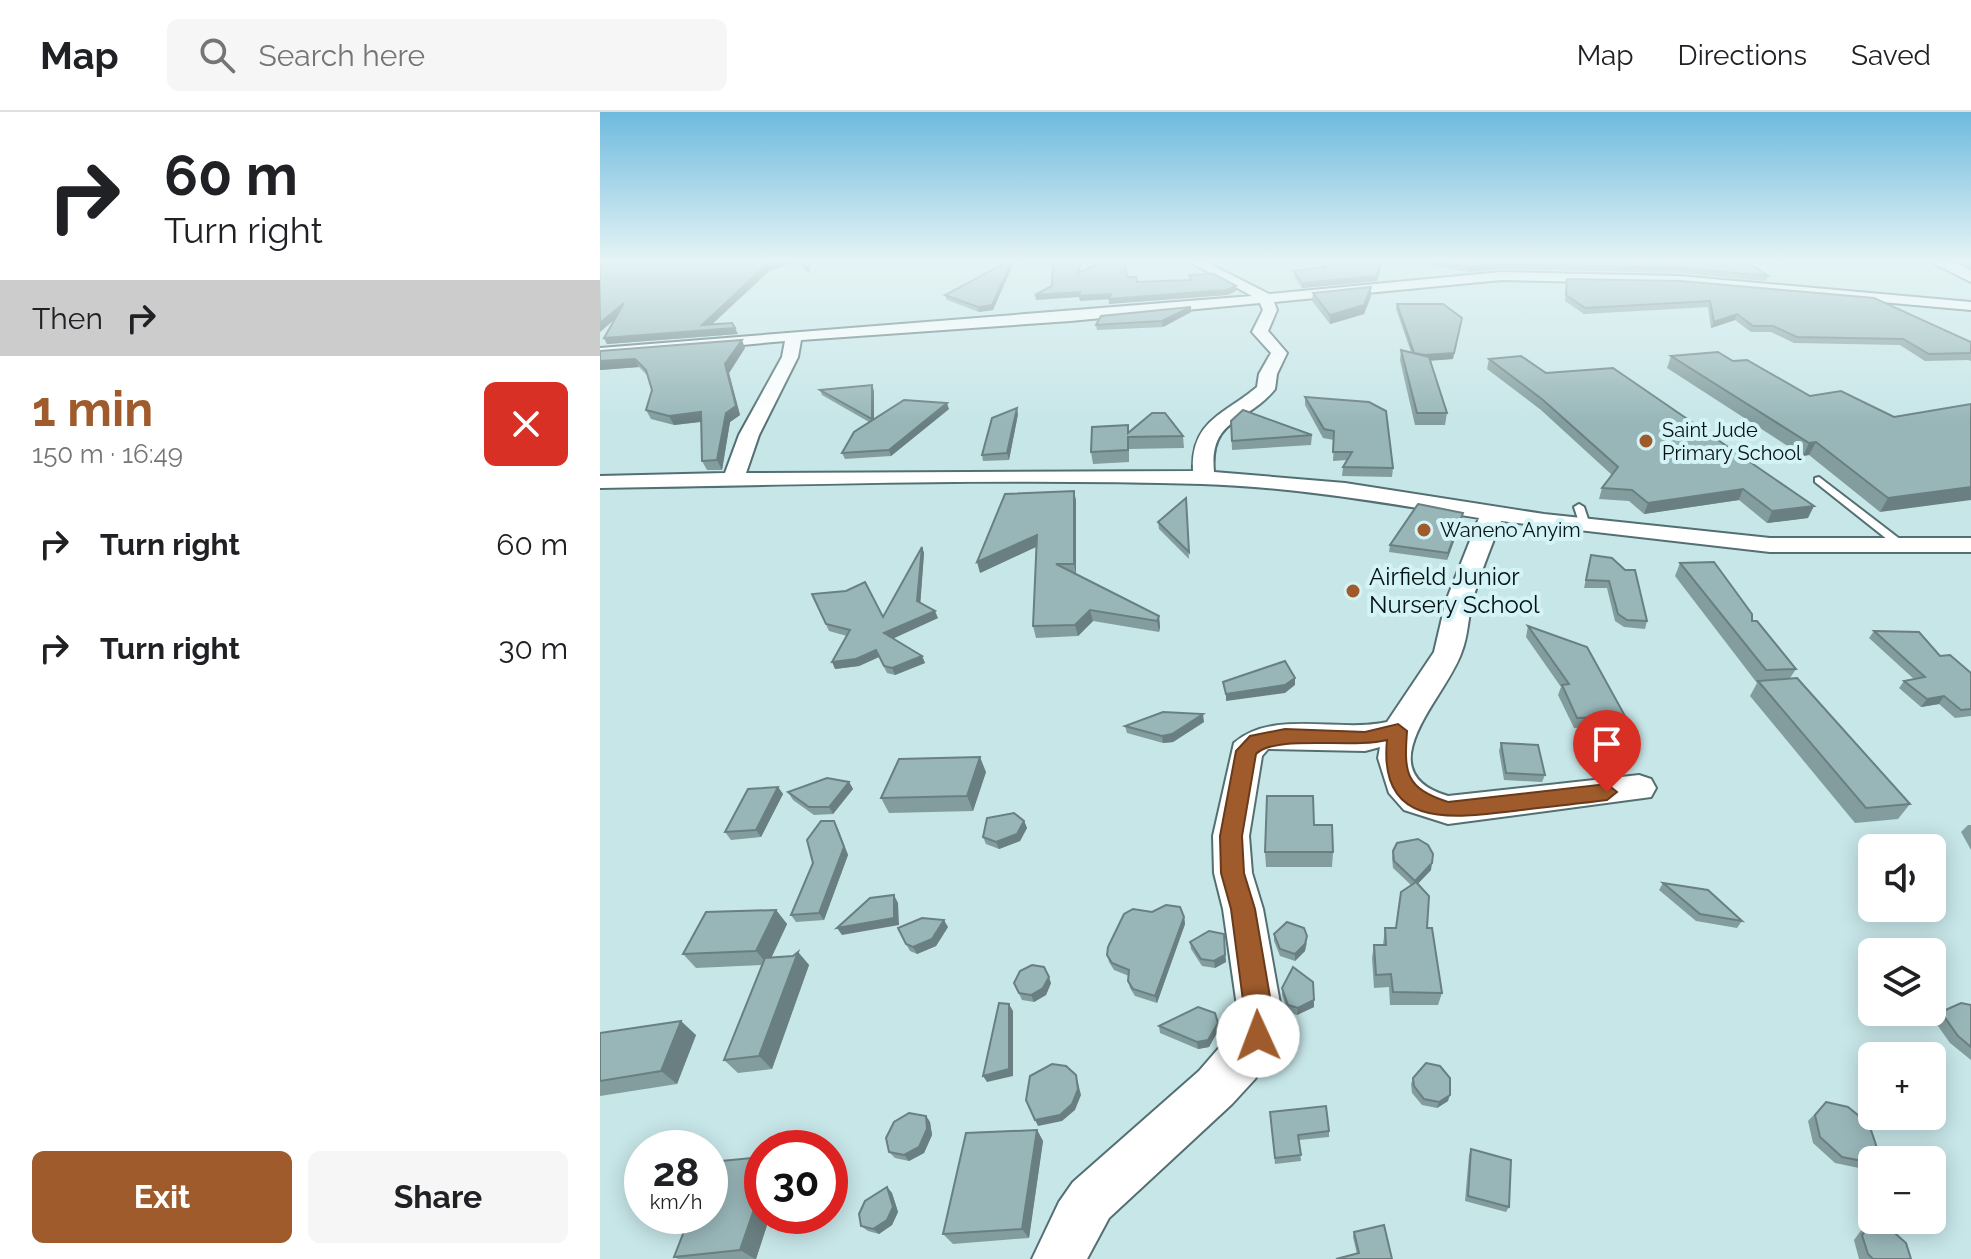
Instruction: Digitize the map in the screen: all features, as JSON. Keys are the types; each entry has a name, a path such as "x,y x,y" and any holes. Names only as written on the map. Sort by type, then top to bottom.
{"street":[{"path":"600,353 1088,315"},
{"path":"1204,478 1201,460 1206,434 1215,423 1244,407 1266,389 1268,374 1279,353 1260,332 1268,315"},
{"path":"733,480 749,435 790,357 794,336"},
{"path":"600,482 1204,478 1345,490 1492,514 1582,516 1770,545 1971,545"},
{"path":"1492,514 1459,601 1448,652 1424,695 1398,731 1395,758 1401,784 1416,800 1448,810 1639,788"},
{"path":"1059,1259 1089,1202 1229,1073 1258,1036 1261,1020 1243,909 1233,873 1235,801 1246,751 1257,741 1270,737 1365,739 1398,731"}],"lane":[{"path":"1819,480 1901,545"}],"building":[{"path":"600,315 610,315 600,323"},
{"path":"617,315 713,315 702,325 732,323 735,328 604,338"},
{"path":"1175,315 1162,321 1096,325 1101,316"},
{"path":"1401,315 1457,315 1462,318 1454,353 1414,353"},
{"path":"1713,315 1735,315 1714,322"},
{"path":"1738,315 1910,315 1971,342 1971,353 1929,354 1903,339 1797,337 1773,326 1753,326"},
{"path":"742,340 725,364 736,406 726,413 717,460 702,461 701,412 669,416 646,410 652,390 646,370 635,359 600,361 600,351"},
{"path":"1401,350 1429,357 1447,413 1417,413"},
{"path":"1718,352 1733,361 1747,360 1810,396 1841,391 1894,417 1971,404 1971,487 1888,498 1816,442 1809,443 1671,356"},
{"path":"1521,356 1546,373 1613,368 1814,506 1772,511 1743,489 1648,503 1632,490 1602,488 1618,467 1543,400 1489,359"},
{"path":"872,385 872,419 820,390"},
{"path":"1305,397 1369,402 1386,411 1393,468 1343,467 1352,452 1333,452 1334,431 1324,429"},
{"path":"904,400 947,403 889,450 842,453 854,432"},
{"path":"1017,408 1007,453 982,455 992,418"},
{"path":"1243,410 1312,435 1232,441 1231,421"},
{"path":"1152,413 1165,413 1183,436 1128,437 1128,450 1091,452 1092,427 1128,425 1128,433"},
{"path":"1074,491 1074,564 1056,564 1159,616 1157,621 1090,610 1075,625 1033,626 1037,535 977,562 1005,494"},
{"path":"1186,498 1189,552 1158,522"},
{"path":"1418,504 1463,513 1448,553 1390,545"},
{"path":"922,547 917,601 935,611 884,633 922,656 892,668 884,666 876,650 856,659 832,662 850,630 826,624 812,594 846,591 865,582 883,617"},
{"path":"1591,555 1612,558 1625,570 1635,570 1647,621 1627,620 1618,614 1609,581 1586,580"},
{"path":"1714,562 1752,614 1752,621 1757,621 1796,669 1766,670 1680,563"},
{"path":"1528,626 1587,647 1625,716 1577,718 1562,685 1569,684"},
{"path":"1874,631 1919,632 1940,656 1950,655 1971,673 1971,709 1961,710 1944,696 1927,699 1904,681 1925,677"},
{"path":"1285,661 1295,678 1285,685 1226,694 1223,682"},
{"path":"1797,678 1910,804 1866,808 1758,681"},
{"path":"1163,712 1203,714 1172,734 1162,736 1125,726"},
{"path":"1501,743 1538,745 1545,775 1506,773"},
{"path":"980,757 967,796 881,798 899,759"},
{"path":"827,778 849,782 829,807 809,807 788,792"},
{"path":"778,787 756,830 725,832 748,789"},
{"path":"1267,796 1313,796 1314,825 1332,825 1333,852 1265,852"},
{"path":"1014,813 1024,821 1017,834 996,842 983,837 987,818"},
{"path":"821,821 834,821 844,847 819,913 791,915 813,863 807,840"},
{"path":"1418,839 1428,845 1433,854 1432,863 1415,881 1394,861 1393,851 1397,843"},
{"path":"1416,882 1429,896 1427,928 1432,928 1442,993 1393,992 1391,974 1376,975 1374,945 1386,945 1385,928 1396,928 1401,892"},
{"path":"1663,883 1708,890 1742,921 1700,914"},
{"path":"894,895 894,918 837,928 870,898"},
{"path":"1166,905 1180,907 1184,917 1155,996 1133,989 1128,981 1129,970 1112,963 1107,955 1124,914 1133,909 1152,912"},
{"path":"776,910 756,951 683,954 706,912"},
{"path":"922,918 944,920 932,939 913,947 906,944 898,928"},
{"path":"1287,922 1304,928 1307,936 1305,944 1295,954 1280,949 1274,934"},
{"path":"1209,931 1224,934 1225,955 1214,961 1201,959 1190,942"},
{"path":"798,952 759,1056 724,1060 765,958 793,956"},
{"path":"1032,965 1044,967 1049,977 1043,988 1031,995 1019,993 1014,983 1020,971"},
{"path":"1293,967 1313,982 1314,1000 1298,1008 1288,1005 1282,988"},
{"path":"999,1003 1009,1004 1009,1069 983,1076"},
{"path":"1961,1003 1971,1005 1971,1047 1946,1019 1946,1010"},
{"path":"1198,1007 1215,1013 1218,1023 1208,1040 1197,1042 1159,1026"},
{"path":"681,1021 661,1071 600,1081 600,1033"},
{"path":"1426,1063 1440,1066 1450,1078 1450,1095 1439,1102 1424,1099 1414,1086 1413,1078"},
{"path":"1052,1064 1066,1066 1076,1075 1078,1089 1072,1104 1060,1115 1035,1120 1026,1100 1030,1076"},
{"path":"1826,1102 1848,1107 1858,1115 1858,1130 1871,1130 1876,1146 1858,1146 1858,1160 1842,1157 1820,1137 1815,1115"},
{"path":"1326,1106 1329,1131 1298,1135 1301,1155 1275,1158 1270,1112"},
{"path":"909,1113 926,1116 927,1129 919,1147 904,1155 889,1152 886,1138 894,1122"},
{"path":"1037,1130 1022,1229 943,1234 966,1133"},
{"path":"1471,1149 1511,1160 1509,1207 1468,1196"},
{"path":"744,1159 746,1234 740,1250 674,1257 683,1234 728,1234 728,1160"},
{"path":"887,1187 893,1207 887,1220 873,1229 861,1226 859,1214 865,1201"},
{"path":"1384,1225 1392,1259 1336,1259 1359,1253 1354,1232"},
{"path":"1896,1234 1906,1243 1911,1259 1873,1259 1868,1254 1862,1235"}],"place":[{"name":"Saint Jude Primary School","path":"1646,441"},
{"name":"Waneno Anyim","path":"1424,530"},
{"name":"Airfield Junior Nursery School","path":"1353,591"}],"route":[{"path":"1258,1036 1261,1020 1243,909 1233,873 1231,836 1246,751 1257,741 1285,736 1365,739 1398,731 1395,758 1401,784 1416,800 1448,810 1607,792"}]}
